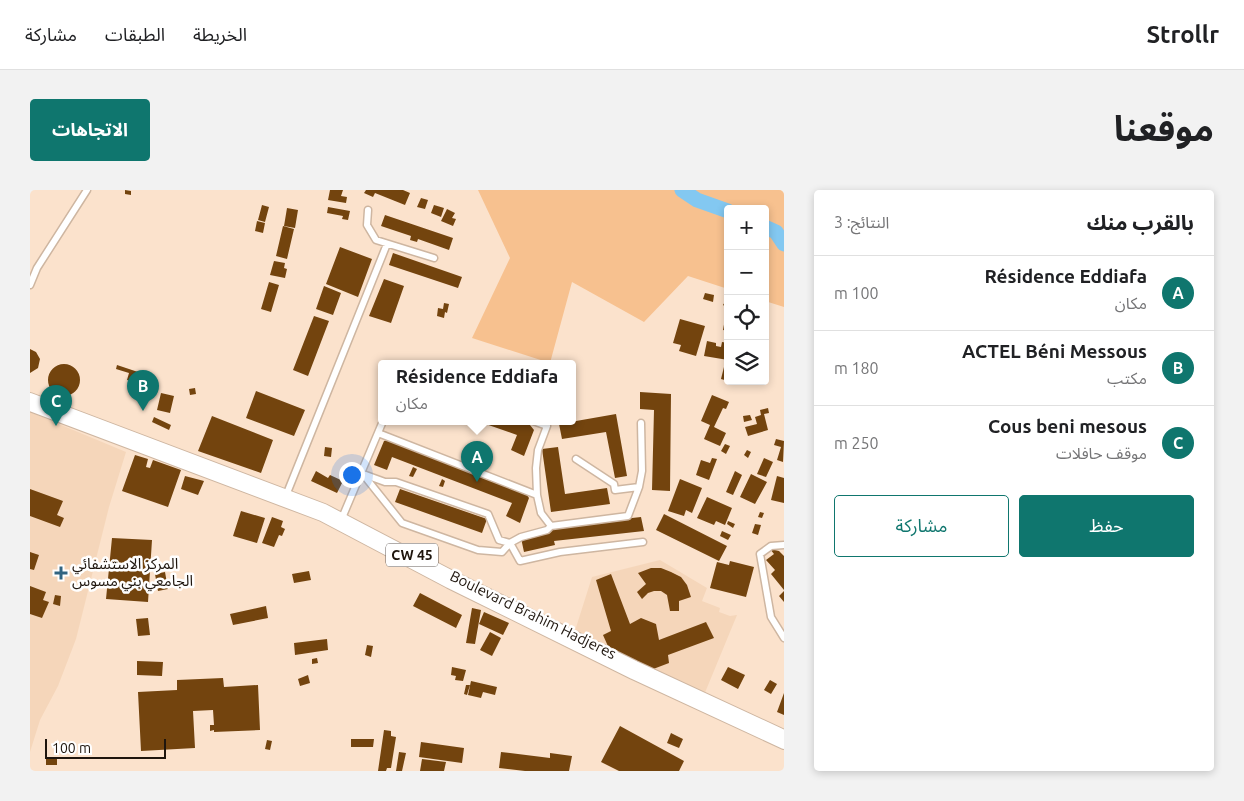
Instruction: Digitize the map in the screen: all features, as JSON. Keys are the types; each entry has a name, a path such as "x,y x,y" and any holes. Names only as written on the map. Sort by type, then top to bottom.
{"main road":[{"name":"Boulevard Brahim Hadjeres","path":"30,398 285,498 342,518 454,577 636,666 784,735"},
{"path":"30,406 285,498 458,588 633,674 784,744"}],"street":[{"path":"30,285 37,268 87,190"},
{"path":"368,210 367,225 376,240 434,258"},
{"path":"285,498 387,244"},
{"path":"362,473 402,523 478,550 502,552 510,543 521,536 548,530 551,526 628,516 639,487 642,471 641,423"},
{"path":"342,518 381,425"},
{"path":"544,425 547,426 538,450 536,468 537,496 541,513 551,526"},
{"path":"378,433 537,496"},
{"path":"576,460 614,484 615,490 639,487"},
{"path":"362,473 385,482 396,482 488,514 499,540 510,543 520,561 560,552 643,542"},
{"path":"784,545 771,546 760,554 771,617 784,638"}],"shaded area":[{"path":"478,190 784,190 784,307 769,302 769,205 724,205 724,288 688,276 644,322 572,282 551,360 541,360 472,338 510,258"},
{"name":"المركز الاستشفائي الجامعي بني مسوس","path":"30,412 126,452 109,507 76,639 58,686 40,720 30,752"},
{"path":"660,560 707,588 702,601 720,608 719,612 730,616 737,615 704,695 573,637 592,577"}],"building":[{"path":"125,190 131,191 131,195 125,194"},
{"path":"330,190 343,190 341,196 347,197 346,203 328,200"},
{"path":"366,190 403,190 410,193 405,205 375,193 373,197 364,193"},
{"path":"421,198 428,200 425,209 417,207"},
{"path":"262,205 269,207 265,222 258,220"},
{"path":"434,205 444,208 441,217 431,213"},
{"path":"328,207 350,211 348,220 342,219 343,216 327,213"},
{"path":"287,208 298,210 295,228 284,226"},
{"path":"447,209 455,213 452,218 456,219 453,226 441,221"},
{"path":"385,215 453,238 449,250 418,239 417,242 410,240 411,236 381,226"},
{"path":"257,221 265,223 263,233 255,231"},
{"path":"283,226 294,229 287,259 276,256"},
{"path":"340,247 372,259 358,297 326,284"},
{"path":"393,253 462,277 458,288 389,265"},
{"path":"274,261 285,263 284,268 287,269 285,278 270,275"},
{"path":"384,279 404,286 391,323 369,316"},
{"path":"269,282 279,285 271,312 261,309"},
{"path":"324,286 341,293 333,315 316,309"},
{"path":"705,293 714,295 713,302 703,299"},
{"path":"444,303 449,304 444,318 437,316 438,308 443,309"},
{"path":"314,316 329,321 308,376 293,370"},
{"path":"680,319 705,326 696,356 679,351 681,345 673,343"},
{"path":"707,341 716,343 716,346 721,347 722,342 724,342 724,359 704,356"},
{"path":"30,349 36,352 40,359 38,368 30,373"},
{"path":"64,364 70,365 75,369 79,374 79,386 75,391 70,395 64,396 58,395 53,391 49,386 48,380 49,374 53,369 58,365"},
{"path":"117,365 150,376 146,390 134,386 135,382 127,380 129,373 116,369"},
{"path":"724,367 724,380 721,379"},
{"path":"195,388 196,394 190,395 189,389"},
{"path":"256,391 305,410 294,436 246,418"},
{"path":"640,392 671,394 670,491 652,490 654,410 640,409"},
{"path":"161,393 174,396 170,413 157,410"},
{"path":"712,395 729,402 726,409 723,408 714,427 726,433 720,446 704,439 710,425 701,421"},
{"path":"768,408 769,413 764,414 768,430 748,436 745,427 757,424 755,417 761,415 760,410"},
{"path":"616,414 627,476 615,478 606,432 562,439 559,425 576,425 576,421"},
{"path":"750,415 752,420 744,422 743,416"},
{"path":"212,416 273,440 261,473 198,451"},
{"path":"154,417 171,425 169,430 152,422"},
{"path":"488,425 530,425 534,430 524,456 511,450 517,435"},
{"path":"776,439 784,441 783,462 777,460 781,447 774,445"},
{"path":"387,440 527,495 529,498 520,523 506,516 512,503 392,457 387,470 374,465 384,441"},
{"path":"725,444 730,446 726,454 721,451"},
{"path":"325,447 332,448 331,457 324,456"},
{"path":"558,447 565,494 607,488 610,504 551,512 542,449"},
{"path":"747,450 751,452 748,458 744,455"},
{"path":"135,455 148,459 146,467 150,468 153,460 181,470 168,507 122,491"},
{"path":"712,458 717,459 709,480 696,475 701,460 710,463"},
{"path":"764,458 773,462 766,477 757,474"},
{"path":"413,467 417,469 413,477 409,476"},
{"path":"316,471 328,478 330,475 343,481 337,493 311,481"},
{"path":"735,471 742,475 733,495 726,492"},
{"path":"751,474 767,482 755,504 740,497"},
{"path":"185,476 204,481 198,495 181,489"},
{"path":"777,476 784,478 784,503 771,500"},
{"path":"442,479 445,481 443,487 439,486"},
{"path":"680,479 702,488 692,513 686,510 684,516 668,511"},
{"path":"30,489 63,501 57,515 64,518 60,527 30,516"},
{"path":"400,489 487,519 482,533 395,502"},
{"path":"707,497 732,508 725,525 716,521 714,525 697,518"},
{"path":"241,511 265,518 257,543 233,536"},
{"path":"760,512 764,513 762,518 758,517"},
{"path":"664,514 727,546 719,561 656,530"},
{"path":"272,517 283,521 281,527 285,529 282,536 279,535 274,547 262,543"},
{"path":"641,517 644,531 554,541 555,545 524,552 521,538 553,530 552,527"},
{"path":"728,521 735,524 733,528 727,524"},
{"path":"755,524 761,525 758,535 752,533"},
{"path":"722,531 731,535 728,540 720,536"},
{"path":"112,538 152,540 148,602 106,599"},
{"path":"770,549 779,551 784,556 784,590 771,574 775,570 766,560 774,554"},
{"path":"30,552 39,555 34,570 30,569"},
{"path":"730,561 754,567 746,597 710,588 717,562 729,565"},
{"path":"651,568 661,568 671,572 681,577 687,585 691,597 679,601 679,611 670,611 667,595 661,591 648,593 642,599 637,592 646,584 638,573"},
{"path":"309,571 311,580 294,583 292,574"},
{"path":"165,572 168,589 158,591 155,574"},
{"path":"611,574 630,624 641,618 656,624 659,640 706,622 714,638 668,655 669,663 648,671 611,653 603,635 611,631 596,580"},
{"path":"30,586 46,592 43,600 49,602 42,618 30,614"},
{"path":"784,591 784,602 779,596"},
{"path":"420,593 462,615 456,628 413,606"},
{"path":"55,595 61,596 60,606 53,604"},
{"path":"266,606 268,618 233,625 230,614"},
{"path":"472,608 481,610 475,644 466,643"},
{"path":"484,612 509,623 503,635 479,624"},
{"path":"148,618 150,635 138,636 136,619"},
{"path":"490,632 501,638 492,656 480,650"},
{"path":"327,639 328,650 295,655 294,643"},
{"path":"367,645 373,646 371,657 365,655"},
{"path":"317,658 318,663 312,664 312,659"},
{"path":"137,661 163,662 162,676 137,675"},
{"path":"452,667 466,670 463,681 455,680 456,676 451,675"},
{"path":"728,667 745,675 738,689 721,680"},
{"path":"308,675 310,683 300,686 298,679"},
{"path":"223,678 224,687 258,685 260,730 210,731 210,725 214,725 213,710 193,711 195,748 141,751 138,692 177,690 177,680"},
{"path":"770,680 777,684 771,694 764,690"},
{"path":"471,681 497,687 495,695 483,692 481,698 468,695"},
{"path":"466,685 470,685 467,695 464,694"},
{"path":"784,693 784,715 777,712"},
{"path":"620,726 684,761 679,771 619,771 601,762"},
{"path":"384,730 391,731 391,736 396,737 391,768 387,768 386,771 378,771"},
{"path":"671,733 683,739 679,748 667,743"},
{"path":"351,739 374,739 373,747 351,747"},
{"path":"267,740 272,741 270,750 265,749"},
{"path":"421,742 464,748 462,763 419,757"},
{"path":"399,752 406,753 402,771 396,771"},
{"path":"501,752 550,758 550,753 572,756 569,771 525,771 499,768"},
{"path":"46,757 57,757 57,765 46,765"},
{"path":"422,759 446,762 444,771 420,771"}],"waterway":[{"path":"682,190 697,200 724,210"},
{"path":"769,229 776,232 784,244"}],"place":[{"name":"ACTEL Béni Messous","path":"143,411"},
{"name":"Cous beni mesous","path":"56,426"},
{"name":"Résidence Eddiafa","path":"477,482"},
{"name":"المركز الاستشفائي الجامعي بني مسوس","path":"61,573"}]}
